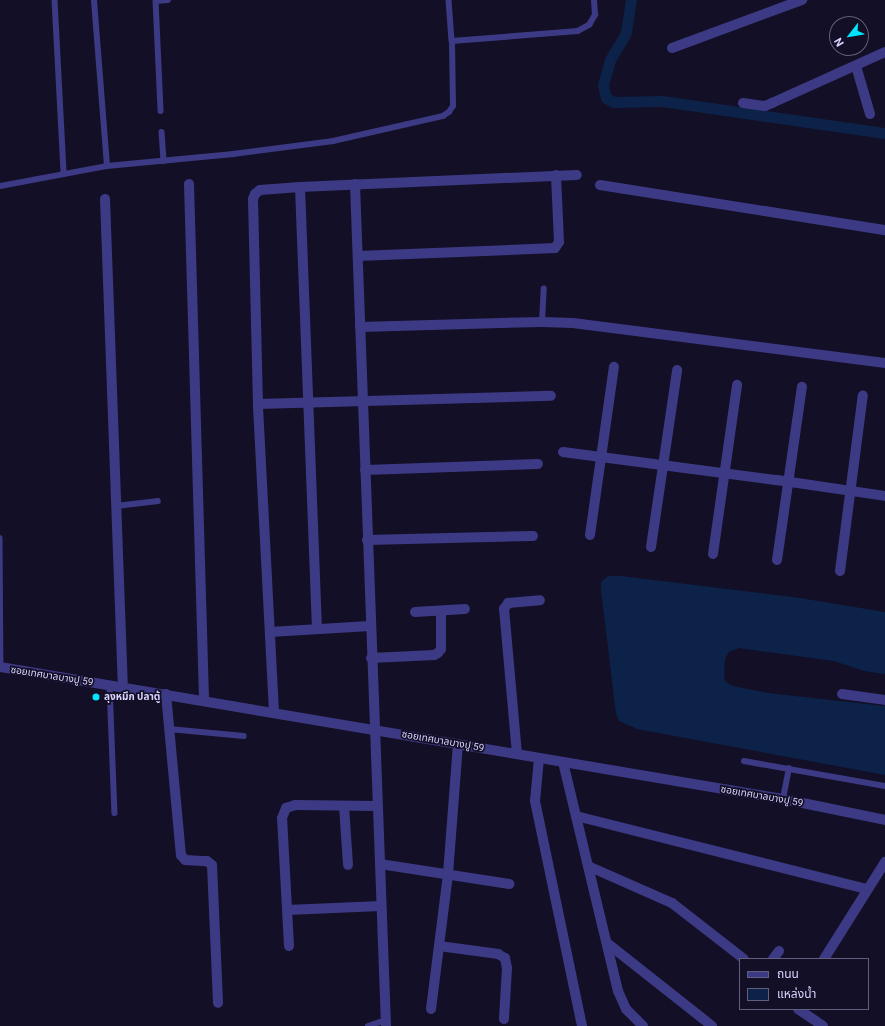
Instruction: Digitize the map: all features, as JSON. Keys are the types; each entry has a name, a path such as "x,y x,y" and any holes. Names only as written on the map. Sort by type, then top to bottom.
{"street":[{"path":"672,48 802,0"},
{"path":"743,103 765,106 885,52"},
{"path":"856,66 870,114"},
{"path":"358,256 555,248 559,242 556,175"},
{"path":"274,712 258,404 253,200 255,194 260,190 300,187 577,175"},
{"path":"189,184 204,700"},
{"path":"355,184 364,401 371,658 386,1023"},
{"path":"600,185 885,230"},
{"path":"300,187 317,629"},
{"path":"105,199 123,687"},
{"path":"360,327 542,322 573,323 885,363"},
{"path":"590,535 614,366"},
{"path":"651,547 677,370"},
{"path":"713,554 737,385"},
{"path":"776,560 802,387"},
{"path":"258,404 551,396"},
{"path":"840,571 863,396"},
{"path":"563,452 885,496"},
{"path":"365,470 538,464"},
{"path":"367,540 533,536"},
{"path":"517,754 504,609 508,603 540,600"},
{"path":"415,612 465,609"},
{"path":"371,658 434,655 438,653 441,649 441,611"},
{"path":"270,632 370,626"},
{"name":"ซอยเทศบาลบางปู 59","path":"0,668 204,700 783,799 885,820"},
{"path":"166,694 181,854 185,860 207,861 212,865 218,1003"},
{"path":"842,694 885,700"},
{"path":"431,1009 448,874 458,744"},
{"path":"539,758 535,801 582,1026"},
{"path":"563,762 621,1001 640,1025"},
{"path":"289,946 283,813 290,806 377,806"},
{"path":"344,806 348,865"},
{"path":"576,816 867,889"},
{"path":"825,958 885,862"},
{"path":"380,864 509,884"},
{"path":"588,866 672,903 743,958"},
{"path":"287,910 381,906"},
{"path":"607,943 712,1026"},
{"path":"439,946 498,954 505,958 507,968 504,1019"},
{"path":"799,1010 823,1026"}],"lane":[{"path":"55,0 64,174"},
{"path":"94,0 107,166"},
{"path":"161,111 156,0 168,0"},
{"path":"0,186 107,166 233,154 333,141 443,116 449,112 453,106 452,41 449,0"},
{"path":"452,41 578,31 590,25 595,15 594,0"},
{"path":"162,132 164,161"},
{"path":"542,322 544,289"},
{"path":"116,506 158,501"},
{"path":"0,538 0,668"},
{"path":"110,685 115,813"},
{"path":"169,729 244,736"},
{"path":"744,761 885,786"},
{"path":"783,799 789,769"},
{"path":"368,1026 386,1023"}],"water":[{"path":"608,576 621,576 800,598 885,612 885,674 864,671 834,661 739,648 729,652 725,659 724,677 726,682 733,686 768,693 885,706 885,775 637,729 619,721 616,714 601,590 601,582"}],"waterway":[{"path":"631,0 626,33 610,60 603,85 606,98 614,102 662,101 885,133"}],"place":[{"name":"ลุงหมึก ปลาตู้","path":"96,697"}]}
